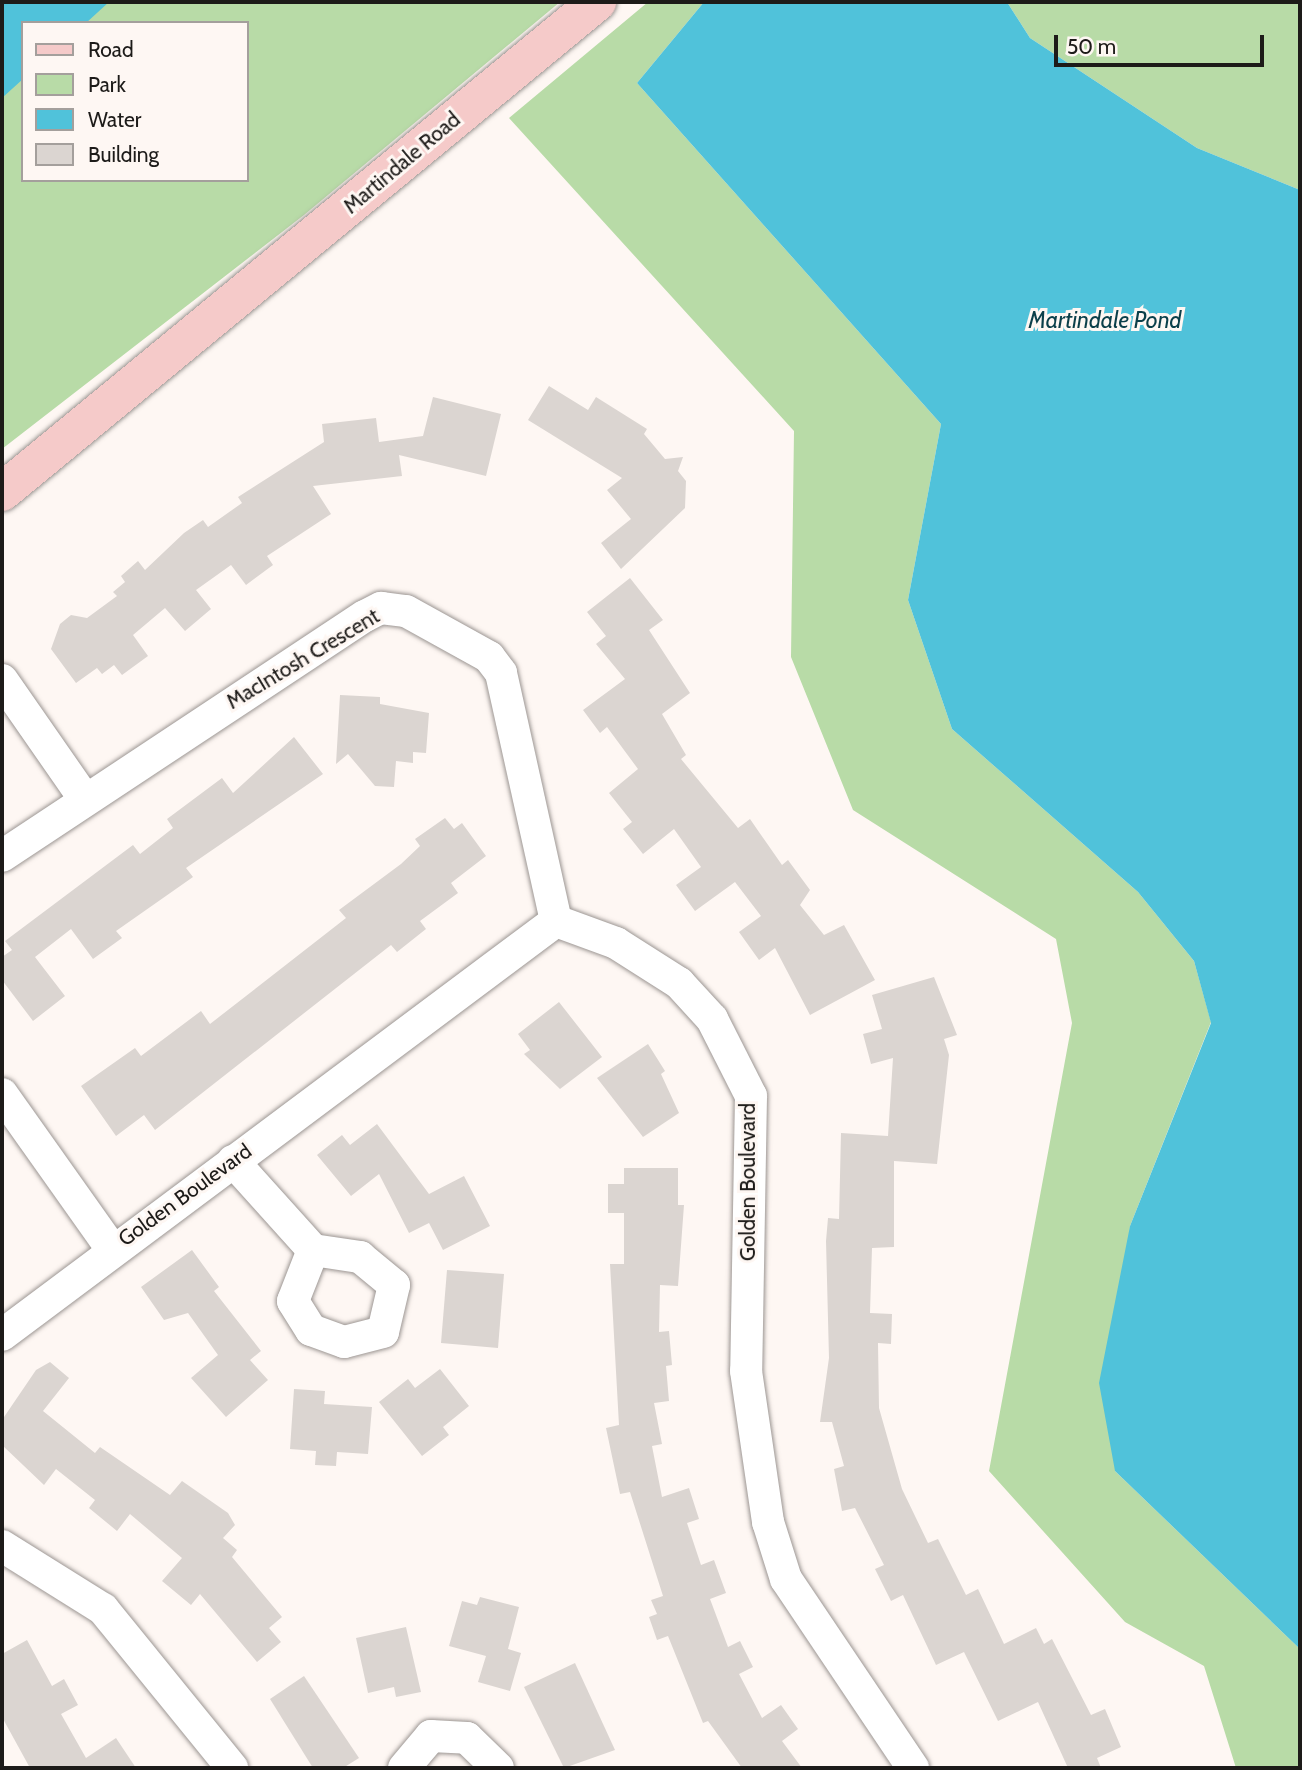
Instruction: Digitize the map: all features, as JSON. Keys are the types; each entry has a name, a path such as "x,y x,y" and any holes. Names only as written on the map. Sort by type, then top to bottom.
{"main road":[{"name":"Martindale Road","path":"2,492 597,2"}],"street":[{"name":"MacIntosh Crescent","path":"2,856 84,798 381,608 406,611 489,657 501,673 556,921"},
{"path":"2,680 84,798"},
{"name":"Golden Boulevard","path":"2,1335 111,1248 233,1161 556,921 616,943 679,983 712,1019 751,1096 746,1371 768,1522 786,1579 913,1768"},
{"path":"2,1094 111,1248"},
{"path":"233,1161 313,1250"},
{"path":"2,1546 103,1609 232,1768"},
{"path":"404,1768 431,1736 467,1738 498,1768"}],"green space":[{"path":"2,2 560,2 304,215 2,449"},
{"path":"648,2 704,2 637,83 941,424 908,600 952,729 1138,892 1194,961 1211,1022 1130,1226 1115,1471 1300,1649 1300,1768 1236,1768 1204,1666 1125,1622 989,1471 1072,1023 1056,939 853,810 791,657 794,431 509,118"},
{"path":"1007,2 1300,2 1300,190 1197,148 1030,38"}],"water":[{"path":"2,2 109,2 88,21 21,21 21,81 2,98"},
{"name":"Martindale Pond","path":"704,2 1007,2 1030,38 1197,148 1300,190 1300,1649 1115,1471 1099,1383 1130,1226 1211,1023 1194,961 1138,892 952,729 908,600 941,424 637,83"}],"building":[{"path":"549,386 588,410 596,397 647,429 644,434 665,459 683,457 678,471 686,481 685,508 621,569 601,543 631,519 607,490 622,478 528,420"},
{"path":"433,397 501,414 486,476 399,455 402,476 313,486 331,514 267,556 273,565 246,585 231,565 196,590 211,609 185,631 165,608 133,635 148,656 122,675 114,665 102,674 97,668 76,683 51,649 60,624 71,615 87,618 117,596 113,592 125,582 121,576 138,561 145,570 184,533 203,520 208,527 242,503 238,497 324,442 322,424 376,418 379,442 423,436"},
{"path":"630,578 663,620 649,630 690,693 662,714 686,755 681,759 738,828 750,819 782,865 788,860 810,890 800,905 824,935 844,925 875,980 810,1015 775,948 759,960 739,932 761,916 735,882 695,911 676,885 701,867 674,829 643,854 623,829 632,822 609,793 638,769 607,727 600,733 583,710 625,679 596,644 606,636 587,612"},
{"path":"340,695 380,697 380,704 429,713 426,753 413,752 413,763 396,761 394,787 375,786 348,754 336,764"},
{"path":"294,737 323,774 186,868 193,877 116,931 122,938 93,959 71,929 35,957 65,996 33,1021 2,980 2,957 12,950 5,941 133,845 140,854 173,828 167,819 222,778 233,793"},
{"path":"445,818 454,829 462,823 486,856 451,883 458,893 420,921 426,929 397,952 391,945 155,1130 144,1115 116,1136 81,1086 135,1048 141,1056 201,1011 210,1024 346,918 339,910 401,864 420,846 415,839"},
{"path":"934,977 957,1035 944,1039 949,1055 937,1164 894,1161 894,1247 872,1248 870,1313 892,1314 891,1344 878,1343 879,1408 902,1489 928,1543 938,1539 966,1595 978,1589 1004,1644 1036,1628 1044,1644 1052,1639 1091,1715 1105,1709 1121,1747 1097,1758 1101,1768 1068,1768 1038,1702 998,1721 964,1652 936,1665 903,1595 891,1601 875,1569 884,1565 855,1508 842,1511 834,1469 844,1466 832,1422 820,1422 829,1358 826,1241 828,1218 839,1219 841,1133 888,1136 893,1058 871,1064 863,1034 882,1029 872,995"},
{"path":"559,1002 602,1057 560,1089 524,1054 530,1050 518,1034"},
{"path":"648,1044 665,1071 661,1074 679,1113 643,1137 597,1078"},
{"path":"377,1124 429,1194 464,1176 490,1226 443,1250 429,1223 409,1233 379,1174 351,1196 317,1155 342,1135 350,1145"},
{"path":"624,1168 678,1168 678,1205 684,1205 678,1286 660,1285 659,1332 669,1331 672,1365 666,1366 669,1401 654,1403 662,1444 652,1446 662,1497 689,1488 699,1519 687,1523 701,1565 714,1560 726,1593 710,1599 728,1647 740,1641 753,1667 739,1674 762,1718 781,1705 798,1729 782,1741 802,1768 742,1768 708,1721 703,1723 668,1636 657,1640 649,1617 657,1614 651,1600 663,1596 630,1492 620,1494 606,1428 619,1425 610,1264 624,1264 624,1213 608,1213 608,1184 624,1184"},
{"path":"192,1250 219,1287 214,1291 261,1351 250,1360 268,1380 226,1417 191,1378 218,1355 188,1313 164,1320 141,1287"},
{"path":"447,1270 504,1274 498,1348 441,1343"},
{"path":"50,1362 69,1378 43,1411 95,1453 100,1447 170,1495 182,1481 228,1513 235,1525 223,1538 237,1550 232,1557 282,1617 269,1628 281,1642 257,1662 200,1594 191,1605 162,1581 182,1558 130,1514 117,1531 89,1508 95,1500 56,1469 44,1485 2,1445 2,1420 36,1370"},
{"path":"440,1369 469,1406 443,1427 449,1435 422,1456 379,1402 408,1379 415,1388"},
{"path":"294,1389 325,1391 324,1404 372,1407 368,1454 337,1452 336,1466 315,1465 316,1451 290,1449"},
{"path":"480,1597 519,1607 508,1649 521,1653 510,1691 478,1682 486,1656 449,1646 462,1601 477,1605"},
{"path":"406,1627 421,1692 396,1697 394,1687 368,1693 356,1638"},
{"path":"27,1640 52,1686 64,1679 78,1705 61,1714 86,1758 116,1738 136,1768 30,1768 2,1717 2,1654"},
{"path":"575,1663 615,1750 564,1768 524,1687"},
{"path":"304,1676 359,1758 343,1768 313,1768 270,1699"}]}
